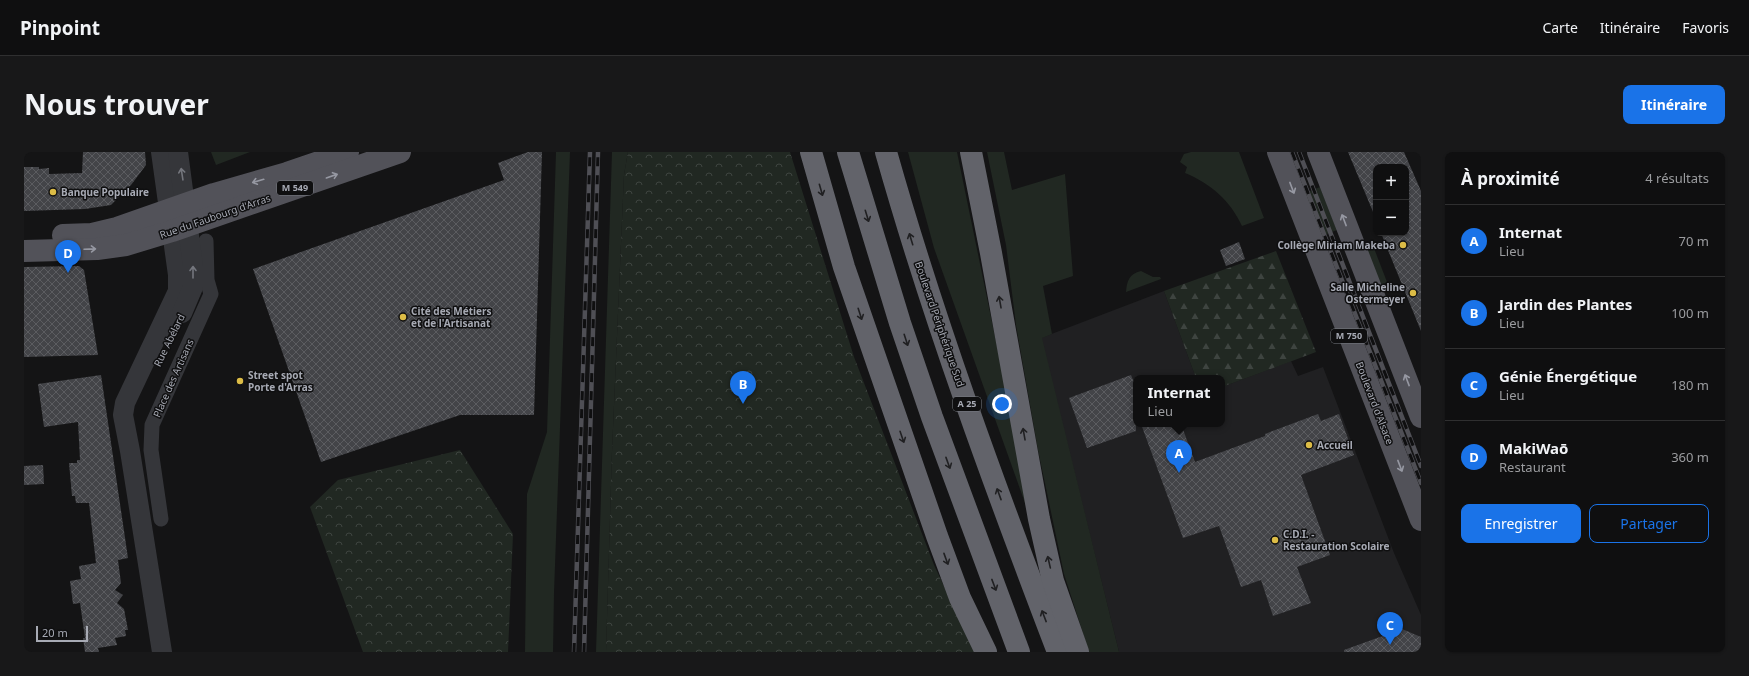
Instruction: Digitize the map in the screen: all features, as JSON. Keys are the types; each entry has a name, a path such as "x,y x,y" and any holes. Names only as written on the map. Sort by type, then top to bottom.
{"highway":[{"path":"811,152 844,267 939,542 960,598 986,652"},
{"path":"848,152 924,396 1019,652"},
{"name":"Boulevard Périphérique Sud","path":"886,152 911,238 944,338 990,469 1058,652"},
{"path":"971,152 992,253 1039,519 1053,581 1078,652"},
{"path":"978,152 992,253"}],"main road":[{"name":"Rue du Faubourg d'Arras","path":"24,251 107,248 126,245 179,217 348,152"},
{"name":"Rue du Faubourg d'Arras","path":"24,237 92,234 179,217 400,152"},
{"name":"Boulevard d'Alsace","path":"1278,152 1421,520"},
{"path":"1318,152 1421,417"}],"street":[{"path":"161,152 179,217"},
{"path":"178,152 179,217"},
{"name":"Rue Abélard","path":"162,652 130,451 129,432 132,416 186,304 192,287 193,266 179,217"},
{"name":"Place des Artisans","path":"161,519 151,450 152,425 211,294 207,280 206,241"}],"shaded area":[{"path":"1164,291 1195,375 1133,375 1133,427 1225,427 1225,386 1291,361 1298,376 1323,367 1394,553 1421,615 1421,652 1119,652 1041,338"}],"green space":[{"path":"211,152 250,152 216,165"},
{"path":"556,152 570,152 553,652 525,652 527,494 547,432"},
{"path":"612,152 628,152 624,175 612,452 606,652 596,652"},
{"path":"628,152 790,152 854,357 934,565 975,652 606,652 612,452 624,175"},
{"path":"908,152 957,152 1035,531 934,248"},
{"path":"987,152 1004,152 1012,190 1065,174 1073,276 1043,286 1052,334 1042,338 1119,652 1089,652 1064,574 1038,450 1016,325 1006,245"},
{"path":"1191,152 1239,152 1264,218 1242,226 1232,208 1219,194 1203,182 1185,173 1187,167 1180,162 1184,154"},
{"path":"1320,187 1337,230 1319,237 1303,194"},
{"path":"1372,243 1387,282 1379,286 1364,246"},
{"path":"1276,251 1316,352 1225,386 1225,375 1195,375 1164,291"},
{"path":"1141,271 1153,277 1160,277 1161,279 1126,292 1129,278"},
{"path":"460,450 513,534 508,652 363,652 310,507 338,480"}],"building":[{"path":"83,152 145,152 146,165 131,185 111,205 85,209 24,211 24,167 39,167 39,169 49,168 49,174 82,173"},
{"name":"Cité des Métiers et de l'Artisanat","path":"528,152 542,152 534,415 460,415 321,462 253,269 504,180 498,163"},
{"name":"Collège Miriam Makeba","path":"1348,152 1404,152 1421,191 1421,331 1382,236 1409,236 1409,164 1373,164 1373,212"},
{"path":"1239,242 1245,259 1226,266 1220,250"},
{"path":"79,266 84,270 98,355 24,357 24,267"},
{"path":"101,375 128,558 118,560 121,583 115,590 123,595 117,603 124,609 128,630 125,630 126,636 115,638 117,645 98,648 99,652 85,652 83,638 85,638 80,603 73,604 70,581 81,579 79,566 96,563 89,503 76,503 75,496 72,496 69,463 77,463 77,460 80,460 78,422 44,427 38,384"},
{"path":"1131,375 1133,380 1133,427 1136,427 1136,431 1087,448 1069,398"},
{"path":"1318,414 1321,421 1339,414 1354,455 1301,475 1330,555 1297,567 1311,603 1273,616 1261,580 1241,587 1219,526 1183,538 1142,427 1182,427 1195,462 1265,436 1265,434"},
{"path":"43,465 44,484 24,485 24,466"},
{"path":"1402,629 1421,637 1421,652 1344,652 1344,650"}],"railway":[{"path":"574,652 590,152"},
{"path":"584,652 598,152"},
{"path":"1292,152 1421,483"},
{"path":"1299,152 1421,466"}],"place":[{"name":"Banque Populaire","path":"53,192"},
{"name":"Collège Miriam Makeba","path":"1403,245"},
{"name":"MakiWaō","path":"68,273"},
{"name":"Salle Micheline Ostermeyer","path":"1413,293"},
{"name":"Cité des Métiers et de l'Artisanat","path":"403,317"},
{"name":"Street spot Porte d'Arras","path":"240,381"},
{"name":"Jardin des Plantes","path":"743,404"},
{"name":"Accueil","path":"1309,445"},
{"name":"Internat","path":"1179,473"},
{"name":"C.D.I. - Restauration Scolaire","path":"1275,540"},
{"name":"Génie Énergétique","path":"1390,645"}]}
